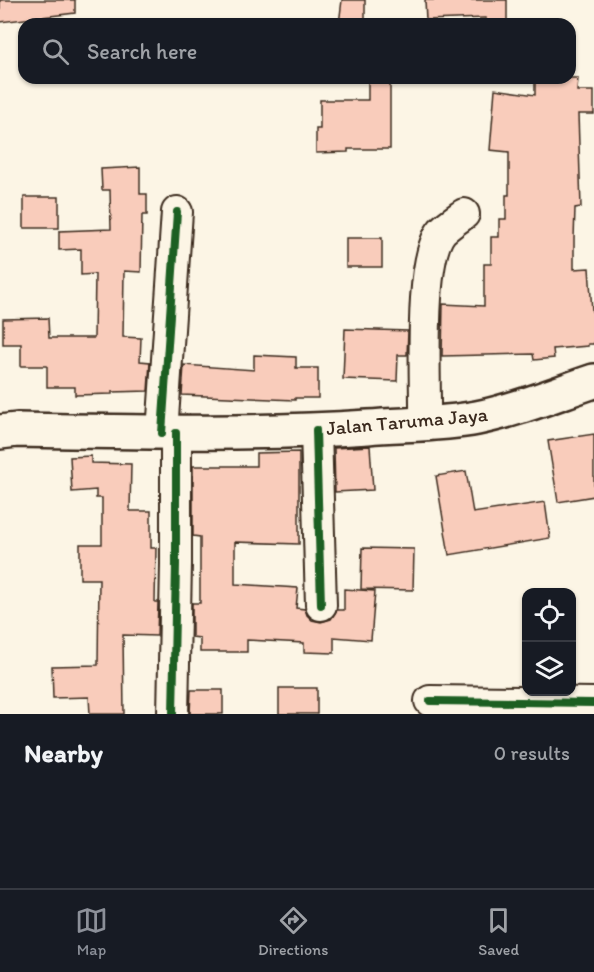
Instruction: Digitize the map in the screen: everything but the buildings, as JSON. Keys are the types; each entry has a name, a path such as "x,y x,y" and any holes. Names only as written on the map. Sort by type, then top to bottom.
{"main road":[{"name":"Jalan Taruma Jaya","path":"0,432 17,430 169,433 316,430 425,423 493,414 594,381"}],"street":[{"path":"173,714 176,564 169,433 177,212"},
{"path":"425,423 426,281 431,255 442,231 464,214"},
{"path":"316,430 321,605"},
{"path":"430,701 594,704"}],"cycle path":[{"path":"162,433 177,212"},
{"path":"316,430 321,605"},
{"path":"173,714 176,433"},
{"path":"430,701 594,703"}]}
